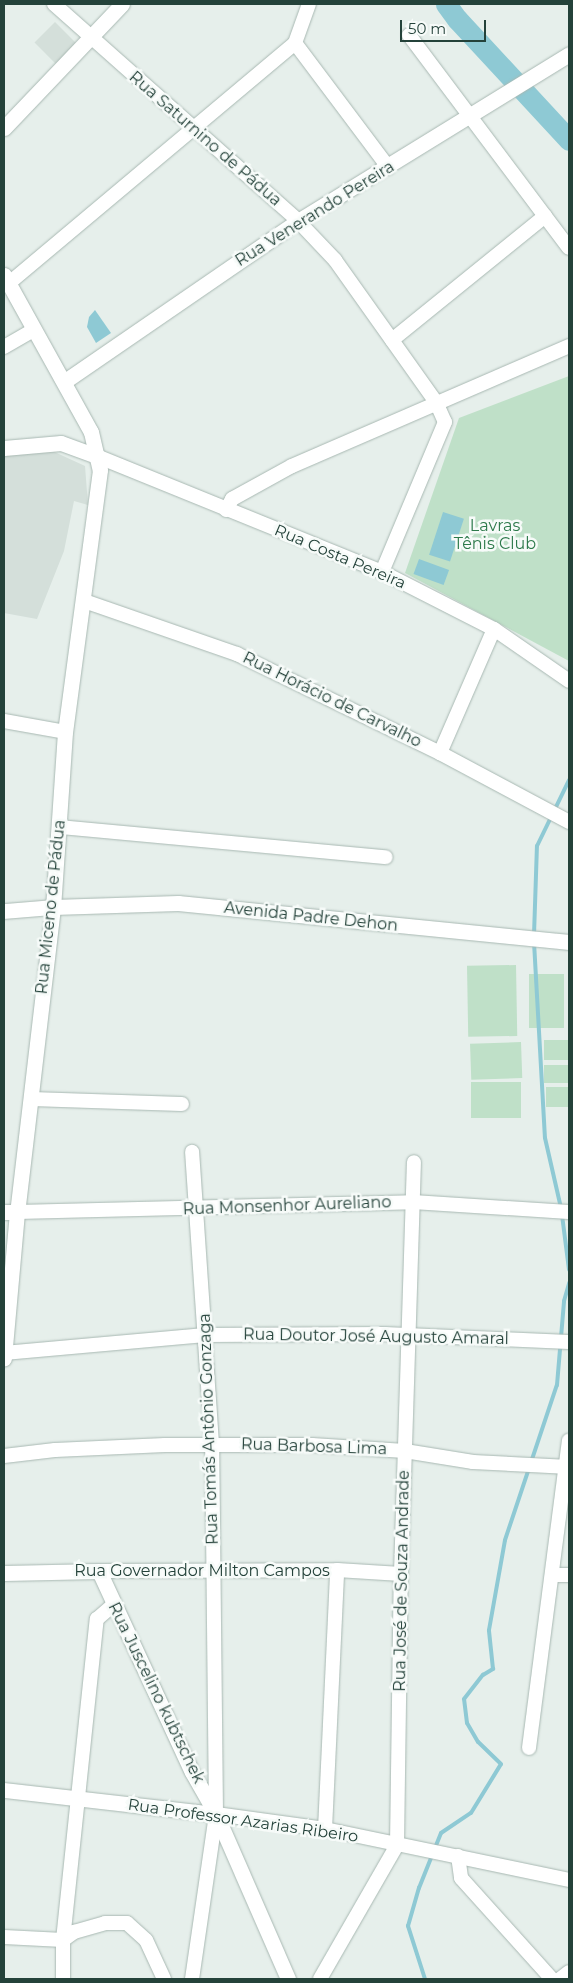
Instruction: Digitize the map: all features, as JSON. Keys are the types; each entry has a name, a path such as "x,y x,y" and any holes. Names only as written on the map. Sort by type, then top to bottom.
{"main road":[{"path":"4,128 122,4"},
{"name":"Rua Venerando Pereira","path":"65,381 298,221 389,168 569,54"},
{"path":"6,279 65,381 91,432 99,457"},
{"path":"4,448 61,443 99,457"},
{"name":"Rua Miceno de Pádua","path":"4,1358 10,1212 31,1099 53,907 65,732 84,601 99,457"},
{"name":"Avenida Padre Dehon","path":"4,911 53,907 178,904 569,942"},
{"name":"Rua Governador Milton Campos","path":"4,1573 99,1571"},
{"name":"Rua Juscelino kubtschek","path":"99,1571 113,1605 192,1772 216,1814 288,1979"},
{"name":"Rua Professor Azarias Ribeiro","path":"4,1790 216,1814"}],"street":[{"name":"Rua Saturnino de Pádua","path":"54,4 298,221 335,260 436,402 445,422 382,572"},
{"path":"6,279 196,129 295,43 309,4"},
{"path":"409,35 472,116 569,248"},
{"path":"295,43 389,168"},
{"path":"392,340 545,216"},
{"path":"4,347 34,330"},
{"path":"226,510 232,499 292,466 569,346"},
{"name":"Rua Costa Pereira","path":"99,457 382,572 494,629 569,681"},
{"name":"Rua Horácio de Carvalho","path":"84,601 237,654 440,753 569,822"},
{"path":"440,753 494,629"},
{"path":"4,721 65,732"},
{"path":"60,826 386,857"},
{"path":"31,1099 182,1104"},
{"name":"Rua Tomás Antônio Gonzaga","path":"192,1152 198,1209 212,1444 216,1814 192,1979"},
{"name":"Rua José de Souza Andrade","path":"320,1979 397,1845 401,1574 414,1162"},
{"name":"Rua Monsenhor Aureliano","path":"10,1212 198,1209 413,1202 569,1212"},
{"name":"Rua Doutor José Augusto Amaral","path":"4,1352 205,1335 374,1334 408,1337 569,1342"},
{"path":"530,1748 554,1575 569,1441"},
{"name":"Rua Barbosa Lima","path":"4,1456 55,1450 212,1444 312,1445 405,1451 473,1462 567,1467"},
{"path":"325,1829 337,1570"},
{"name":"Rua Governador Milton Campos","path":"99,1571 337,1570 401,1574"},
{"path":"554,1575 569,1576"},
{"path":"63,1979 63,1940 97,1619 113,1605"},
{"path":"192,1772 202,1777 210,1774 215,1766"},
{"name":"Rua Professor Azarias Ribeiro","path":"216,1814 325,1829 569,1880"},
{"path":"210,1853 218,1846 232,1850"},
{"path":"458,1856 461,1878 552,1979"},
{"path":"4,1937 63,1940 74,1932 105,1923 127,1923 146,1940 164,1979"},
{"path":"560,1979 569,1972"}],"shaded area":[{"path":"55,22 76,43 56,64 34,43"},
{"path":"48,449 85,466 88,505 74,501 64,551 37,619 4,613 4,455"}],"green space":[{"name":"Lavras Tênis Club","path":"569,376 569,661 405,573 459,418"},
{"path":"516,965 517,1036 468,1037 467,966"},
{"path":"529,974 564,974 564,1028 529,1028"},
{"path":"544,1040 569,1040 569,1060 544,1060"},
{"path":"521,1042 522,1078 471,1080 470,1044"},
{"path":"544,1065 569,1065 569,1083 544,1083"},
{"path":"471,1082 521,1082 521,1118 471,1118"},
{"path":"546,1087 569,1087 569,1107 546,1107"}],"water":[{"path":"95,310 111,333 96,343 87,327 89,317"},
{"path":"443,512 464,519 450,562 429,555"},
{"path":"419,559 449,570 444,585 414,574"}],"waterway":[{"path":"446,4 457,19 569,140"},
{"path":"534,935 537,846 569,780"},
{"path":"534,942 545,1138 561,1208"},
{"path":"562,1215 569,1270"},
{"path":"425,1979 408,1926 419,1888 441,1833 471,1813 501,1764 478,1742 467,1723 464,1699 483,1675 493,1669 489,1630 505,1540 557,1385 564,1301 569,1283"}]}
